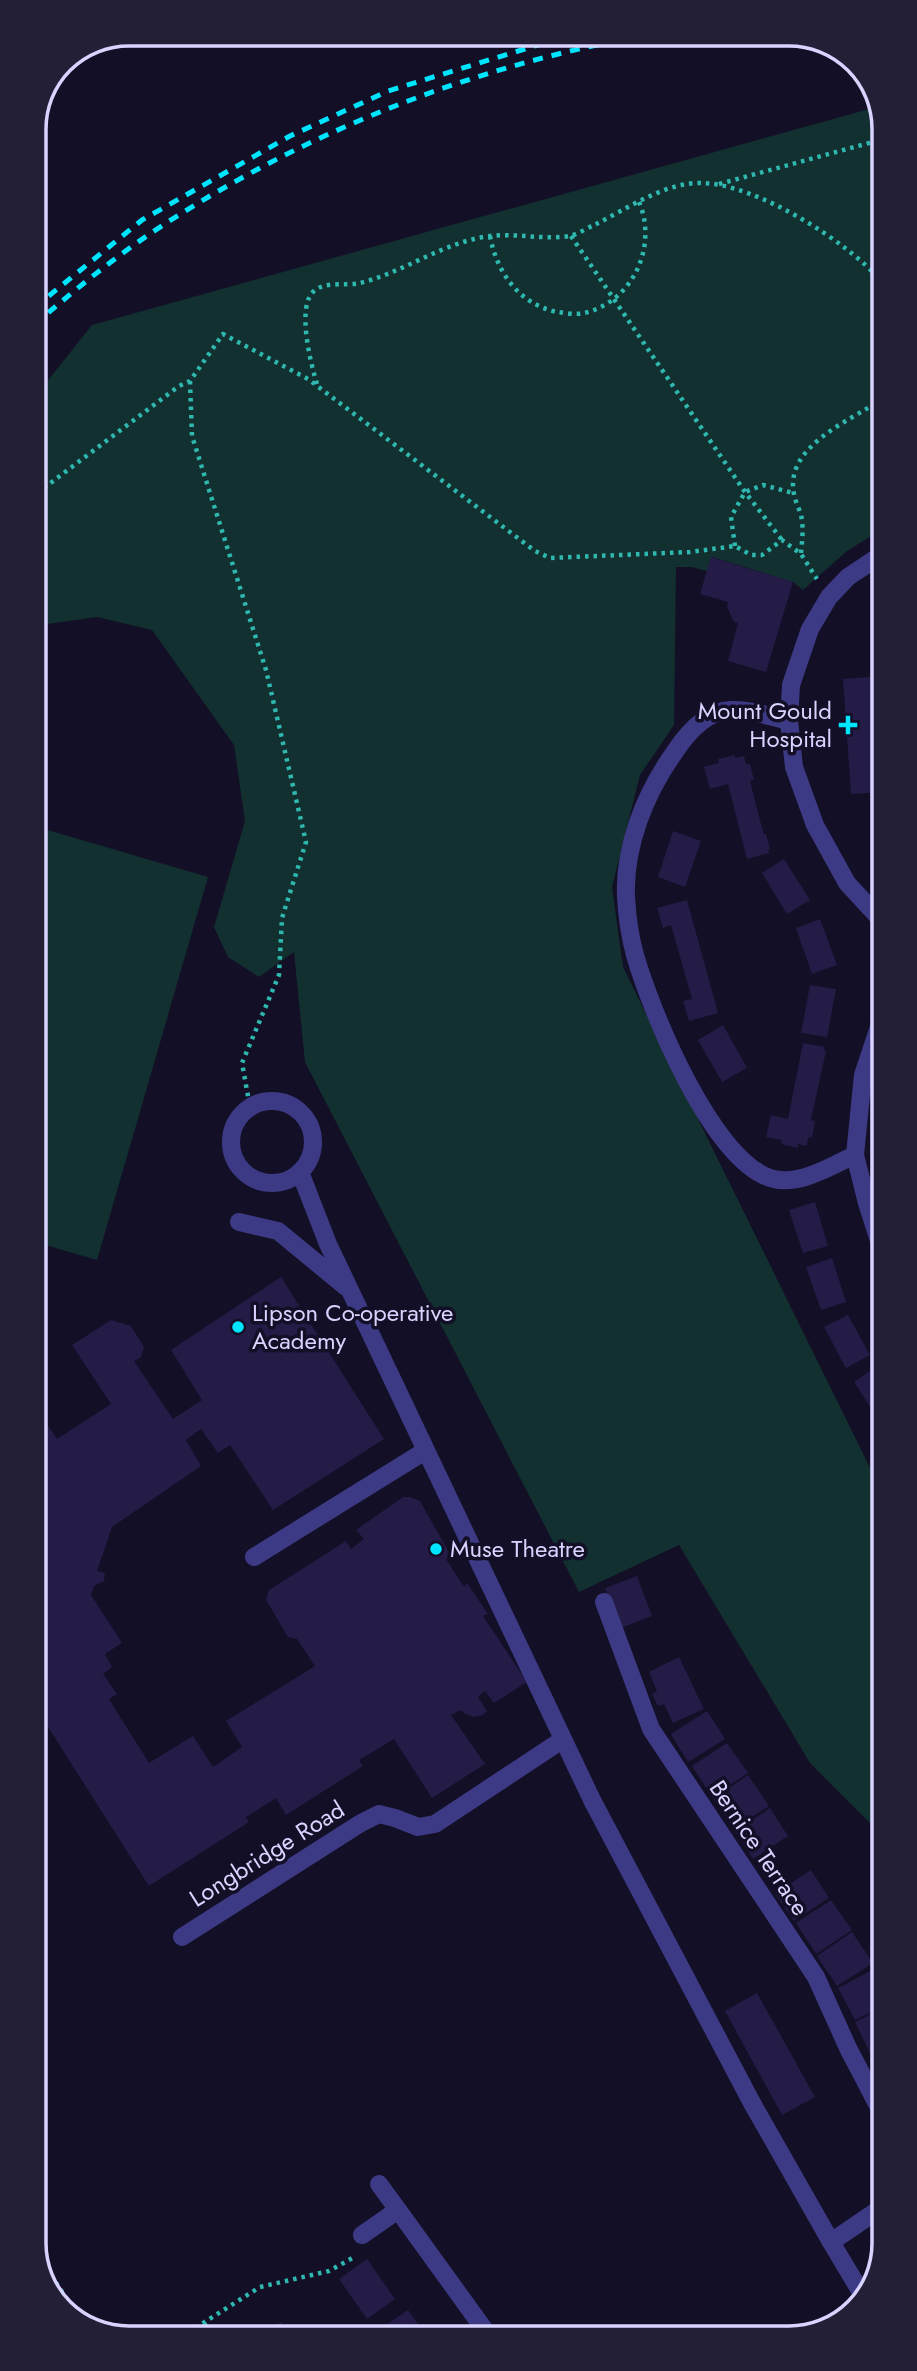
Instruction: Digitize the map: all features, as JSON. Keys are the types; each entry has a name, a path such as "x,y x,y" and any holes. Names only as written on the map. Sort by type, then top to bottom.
{"street":[{"path":"872,561 848,577 829,597 810,629 792,685 789,721 794,767 815,825 847,883 872,910"},
{"path":"789,721 731,710 705,717 679,746 660,773 646,801 634,836 626,896 634,952 670,1047 689,1084 724,1140 750,1168 770,1178 791,1181 855,1155"},
{"path":"872,1048 863,1075 855,1155 872,1219"},
{"path":"276,1101 289,1104 300,1111 308,1122 312,1149 300,1172 278,1182 266,1182 244,1172 237,1163 231,1138 240,1115 250,1107 262,1102 276,1101"},
{"path":"300,1172 349,1289 562,1740 752,2103 858,2287"},
{"path":"239,1222 278,1231 349,1289"},
{"path":"254,1557 425,1451"},
{"name":"Bernice Terrace","path":"604,1602 651,1730 816,1977 872,2094"},
{"name":"Longbridge Road","path":"182,1937 361,1823 379,1814 418,1827 435,1824 562,1740"},
{"path":"379,2184 481,2326"},
{"path":"362,2235 398,2210"},
{"path":"831,2242 872,2214"}],"path":[{"path":"717,184 872,141"},
{"path":"317,386 307,341 305,313 308,299 314,291 326,286 358,284 446,247 490,236 571,236 665,190 699,183 717,184 784,210 850,250 872,271"},
{"path":"490,236 493,251 505,277 527,300 547,310 584,313 614,298 625,288 643,257 646,240 639,202"},
{"path":"571,236 745,492 782,540 801,554 829,597"},
{"path":"46,486 179,386 190,381 223,334 317,386 535,551 550,558 690,552 735,546 751,555 762,555 782,540"},
{"path":"190,381 192,436 266,670 306,842 282,918 278,975 243,1063 250,1107"},
{"path":"801,554 802,517 793,493 795,470 803,454 827,433 872,406"},
{"path":"735,546 732,517 745,492 763,485 793,493"},
{"path":"201,2325 260,2287 329,2271 366,2250 362,2235"}],"green space":[{"path":"869,109 872,128 872,536 847,551 803,590 793,582 712,557 707,571 676,567 674,725 640,775 612,887 623,967 872,1472 872,1825 810,1763 679,1545 579,1592 305,1062 294,952 259,977 228,957 214,927 245,821 234,745 152,630 97,617 46,624 46,383 92,325"},
{"path":"46,830 208,877 97,1260 46,1245"}],"building":[{"path":"711,557 793,582 766,672 728,661 738,623 734,622 727,607 728,602 700,594"},
{"path":"872,677 872,793 851,794 843,679"},
{"path":"735,755 735,758 744,756 746,764 750,764 754,780 750,781 770,849 769,853 747,859 728,784 710,789 704,767 719,763 718,759"},
{"path":"673,831 701,841 685,887 658,877"},
{"path":"784,859 810,900 787,914 762,873"},
{"path":"687,900 718,1013 689,1021 683,1001 692,999 671,925 663,928 657,908"},
{"path":"820,919 837,965 812,974 796,928"},
{"path":"810,985 836,989 827,1037 801,1033"},
{"path":"723,1025 747,1068 722,1082 698,1040"},
{"path":"803,1043 825,1047 826,1051 811,1120 815,1121 812,1138 808,1137 807,1146 798,1144 798,1148 781,1144 782,1140 766,1137 771,1115 788,1119"},
{"path":"815,1202 828,1246 803,1253 789,1210"},
{"path":"832,1258 846,1302 821,1310 806,1267"},
{"path":"281,1277 384,1439 273,1510 230,1445 218,1453 201,1429 186,1440 201,1466 112,1527 97,1571 105,1573 104,1581 94,1586 91,1595 122,1643 105,1654 112,1667 103,1674 117,1694 109,1699 149,1763 193,1736 213,1767 242,1747 226,1721 315,1666 297,1639 288,1637 266,1600 269,1590 346,1541 351,1549 364,1539 356,1530 403,1497 420,1501 451,1556 446,1559 464,1587 467,1583 488,1614 483,1616 527,1682 494,1703 485,1691 478,1697 487,1711 483,1715 474,1717 461,1710 451,1715 485,1764 432,1798 394,1739 359,1760 363,1766 286,1815 276,1798 246,1817 249,1822 149,1886 46,1724 46,1422 57,1439 111,1404 72,1345 111,1320 131,1326 144,1347 141,1357 134,1361 173,1419 202,1400 171,1350"},
{"path":"848,1315 870,1355 846,1368 824,1327"},
{"path":"872,1370 872,1409 854,1382"},
{"path":"637,1576 652,1616 621,1628 605,1588"},
{"path":"679,1657 704,1709 673,1723 664,1704 658,1706 652,1694 657,1691 649,1672"},
{"path":"707,1711 725,1739 688,1762 671,1734"},
{"path":"727,1743 748,1773 712,1797 692,1766"},
{"path":"748,1775 769,1806 733,1829 713,1799"},
{"path":"770,1808 788,1836 753,1859 735,1832"},
{"path":"811,1870 829,1898 794,1921 775,1894"},
{"path":"831,1900 852,1930 816,1954 796,1923"},
{"path":"852,1932 872,1964 837,1986 817,1956"},
{"path":"872,1970 872,2012 855,2020 838,1988"},
{"path":"757,1993 815,2097 782,2115 725,2011"},
{"path":"872,2014 872,2057 855,2022"},
{"path":"367,2259 395,2299 367,2319 339,2279"},
{"path":"408,2310 419,2325 385,2325"}],"railway":[{"path":"46,298 142,220 290,136 388,91 534,46"},
{"path":"46,315 151,233 209,196 270,163 395,106 460,83 592,46"}],"place":[{"name":"Mount Gould Hospital","path":"848,725"},
{"name":"Lipson Co-operative Academy","path":"238,1327"},
{"name":"Muse Theatre","path":"436,1549"}]}
